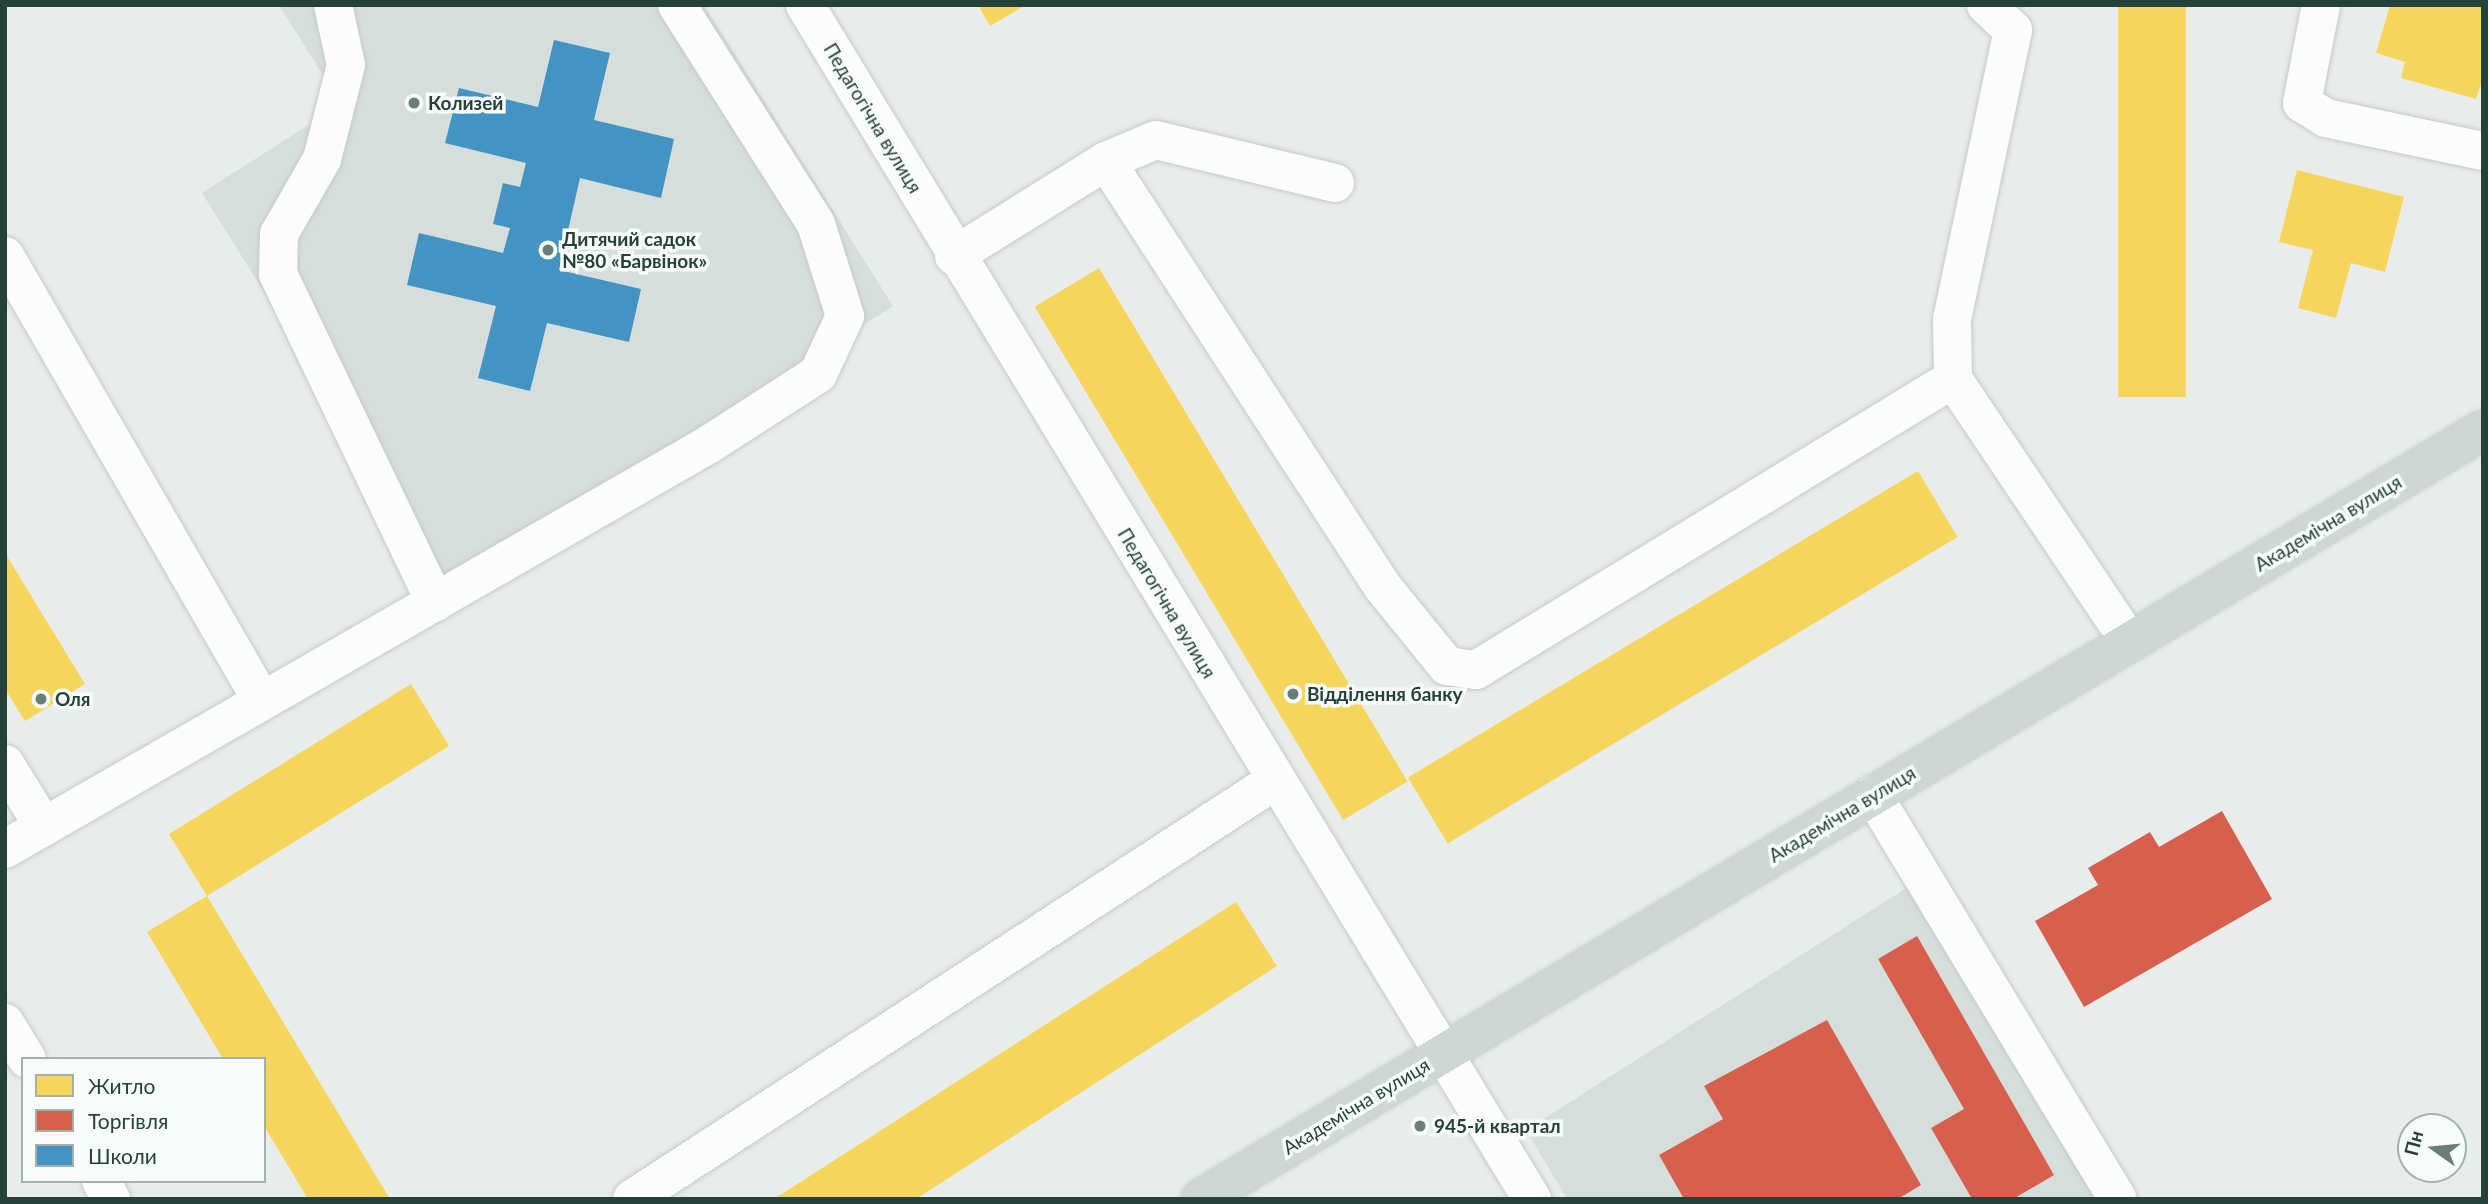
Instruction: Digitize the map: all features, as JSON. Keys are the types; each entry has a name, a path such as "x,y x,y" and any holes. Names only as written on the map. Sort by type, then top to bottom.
{"main road":[{"name":"Академічна вулиця","path":"1201,1199 2483,430"}],"street":[{"path":"333,5 345,65 322,159 279,234 278,274 435,602"},
{"path":"5,849 435,602 818,374 845,316 816,224 677,5"},
{"name":"Педагогічна вулиця","path":"806,5 954,256 1532,1199"},
{"path":"1986,5 2013,30 1952,320 1952,379 2130,642"},
{"path":"2321,5 2302,103 2326,118 2483,150"},
{"path":"954,256 1106,161 1156,139 1335,183"},
{"path":"1106,161 1382,586 1447,666 1476,670 1952,379"},
{"path":"5,256 262,701"},
{"path":"5,764 44,827"},
{"path":"632,1199 1276,780"},
{"path":"1874,795 2118,1199"},
{"path":"5,1023 26,1057"},
{"path":"102,1183 111,1199"}],"shaded area":[{"name":"Дитячий садок №80 «Барвінок»","path":"279,5 704,5 893,306 449,587 202,193 341,104"},
{"path":"1908,887 2103,1199 1567,1199 1526,1130"}],"building: Житло":[{"path":"978,5 1026,5 990,26"},
{"path":"2118,5 2186,5 2186,397 2118,397"},
{"path":"2390,5 2483,5 2483,78 2476,99 2401,78 2405,62 2376,53"},
{"path":"2297,170 2404,197 2385,272 2351,263 2336,318 2298,308 2313,250 2279,242"},
{"path":"1099,268 1408,781 1343,820 1035,307"},
{"path":"1918,471 1958,537 1448,843 1408,777"},
{"path":"5,553 85,684 25,721 5,689"},
{"path":"411,684 449,746 207,896 169,834"},
{"path":"207,896 390,1199 308,1199 266,1129 266,1057 222,1057 147,932"},
{"path":"1236,902 1277,966 916,1199 774,1199"}],"building: Торгівля":[{"path":"2222,811 2272,899 2084,1007 2035,921 2098,885 2088,868 2150,832 2159,847"},
{"path":"1917,936 2054,1175 2013,1199 1972,1199 1931,1128 1964,1109 1878,959"},
{"path":"1827,1020 1921,1185 1898,1199 1684,1199 1659,1155 1723,1119 1704,1086"}],"building: Школи":[{"path":"554,40 610,53 594,120 674,139 661,198 580,178 559,270 641,289 629,342 547,323 530,391 478,378 496,306 407,285 419,233 503,253 510,228 493,224 503,183 520,187 526,163 445,143 459,88 538,107"}],"place":[{"name":"Колизей","path":"414,103"},
{"name":"Дитячий садок №80 «Барвінок»","path":"548,250"},
{"name":"Відділення банку","path":"1293,694"},
{"name":"Оля","path":"41,699"},
{"name":"945-й квартал","path":"1420,1126"}]}
